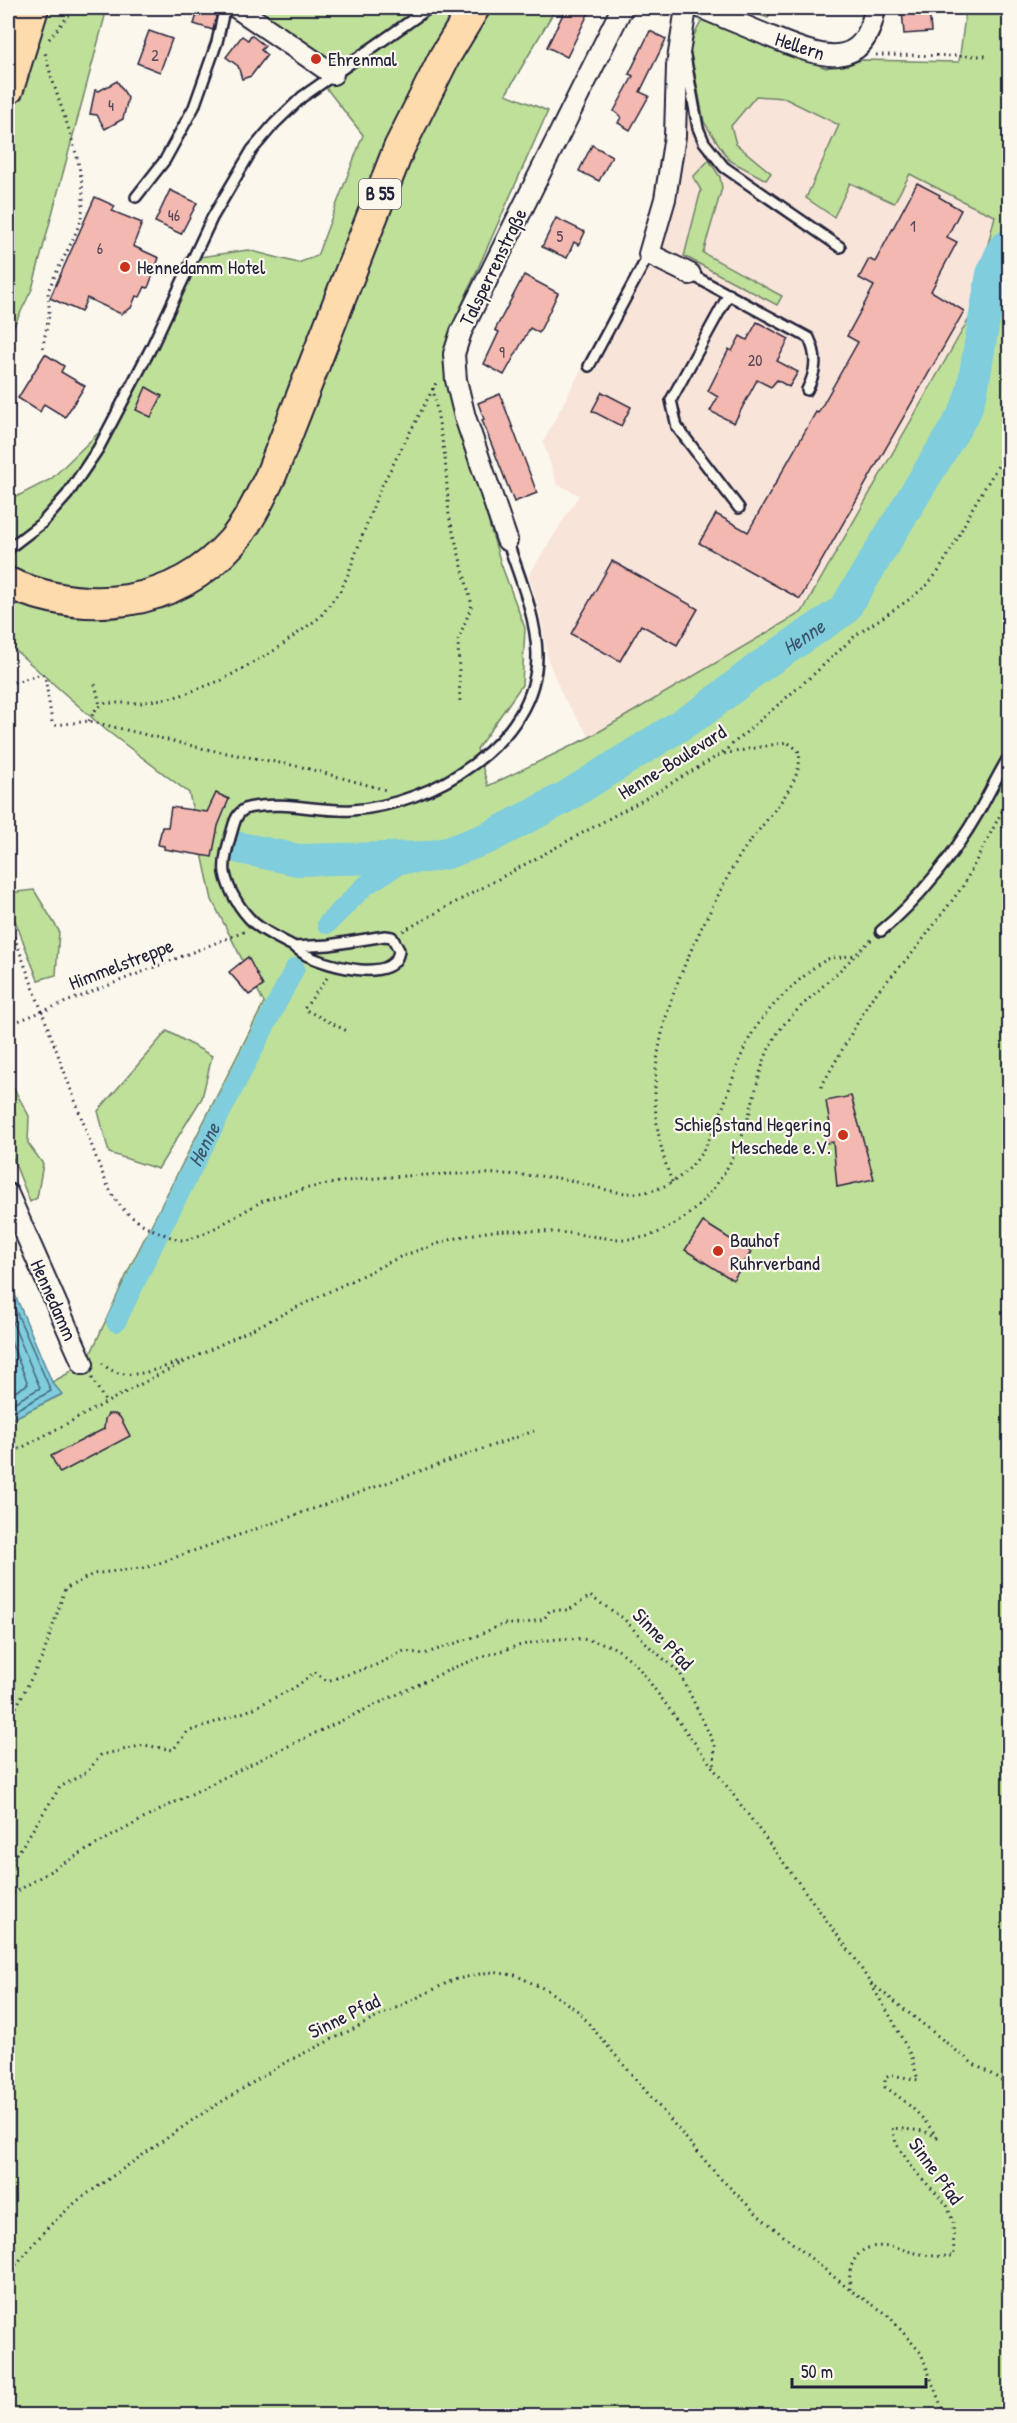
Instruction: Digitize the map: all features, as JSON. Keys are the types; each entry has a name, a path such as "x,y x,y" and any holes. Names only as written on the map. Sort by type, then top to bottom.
{"main road":[{"path":"8,89 33,8"},
{"name":"B 55","path":"8,583 35,594 63,601 85,603 130,600 179,583 205,567 232,543 248,520 271,475 399,148 445,56 474,8"}],"street":[{"path":"237,8 333,74"},
{"name":"Talsperrenstraße","path":"507,540 465,417 456,380 454,354 461,332 622,8"},
{"path":"686,8 677,66 675,136 665,199 649,254 690,274"},
{"name":"Hellern","path":"702,8 811,53 832,57 848,53 862,41 867,34 875,8"},
{"name":"Hennedamm","path":"8,1194 90,1361"}],"lane":[{"path":"136,197 165,160 194,107 217,42 223,15 230,8"},
{"path":"8,549 42,523 67,495 98,449 152,346 212,219 252,150 302,96 429,8"},
{"path":"681,36 698,128 710,151 724,167 840,247"},
{"path":"589,366 649,254"},
{"path":"690,274 809,338 815,350 816,359 807,390"},
{"path":"729,294 671,400 677,428 739,508"},
{"path":"294,947 336,945 374,936 392,937 398,945 399,955 397,961 385,969 370,970 328,963 306,955 265,931 244,912 230,887 225,864 234,824 241,811 253,807 352,810 398,800 430,789 478,763 506,734 526,702 535,672 536,643 528,605 507,540"},
{"path":"881,931 901,915 936,873 978,813 1010,755"}],"path":[{"path":"43,348 49,322 48,292 82,215 83,196 79,167 49,73 44,46 75,8"},
{"path":"848,53 986,56"},
{"path":"100,705 179,696 206,686 275,650 320,617 347,577 379,491 433,386 454,354"},
{"path":"433,386 445,457 449,516 472,605 458,640 460,703"},
{"name":"Henne-Boulevard","path":"392,937 641,801 721,754 856,635 927,585 938,572 973,507 1010,446"},
{"path":"8,684 42,674 47,678 50,712 54,724 89,721 213,751 302,767 389,790 398,800"},
{"path":"89,721 100,705 95,684"},
{"path":"672,1182 662,1156 658,1131 656,1061 661,1031 686,959 714,905 750,840 794,783 800,766 798,750 787,741 721,754"},
{"path":"821,1088 871,999 915,950 963,886 1010,796"},
{"path":"8,920 112,1194 122,1210 149,1227 183,1240 197,1237 262,1202 344,1180 430,1175 511,1174 552,1177 614,1192 633,1194 649,1191 672,1182 693,1164 711,1135 743,1052 762,1017 818,965 828,959 855,955"},
{"path":"8,1455 191,1359 400,1257 441,1242 469,1235 510,1230 568,1233 623,1240 658,1233 681,1220 708,1197 729,1163 748,1119 766,1053 778,1033 793,1014 881,931"},
{"name":"Himmelstreppe","path":"8,1025 244,932"},
{"path":"328,963 322,975 328,978 304,1009 347,1030"},
{"path":"90,1361 127,1375 191,1359"},
{"name":"Hennedamm","path":"90,1361 106,1403"},
{"path":"8,1716 14,1711 43,1656 65,1589 78,1581 108,1571 148,1567 534,1431"},
{"name":"Sinne Pfad","path":"8,1863 21,1848 60,1787 87,1772 100,1755 144,1745 173,1750 188,1732 249,1710 294,1688 315,1672 327,1681 374,1666 404,1651 424,1654 504,1624 522,1624 544,1619 550,1610 569,1610 590,1596 623,1618 650,1647 680,1673 715,1746 714,1769 822,1913 892,2019 912,2058 918,2080 892,2074 885,2078 885,2086 909,2103 925,2119 937,2137 924,2131 892,2128 896,2143 913,2169 947,2205 953,2221 954,2256 934,2257 886,2245 870,2247 859,2255 851,2267 850,2290"},
{"path":"8,1897 58,1865 143,1818 279,1751 453,1668 489,1654 530,1644 582,1640 604,1643 619,1650 636,1664 714,1769"},
{"name":"Sinne Pfad","path":"8,2274 48,2228 77,2201 238,2091 286,2062 453,1980 489,1972 515,1975 547,1990 578,2011 717,2176 759,2216 850,2290"},
{"path":"867,1980 972,2063 1010,2085"},
{"path":"850,2290 887,2314 921,2353 945,2415"}],"shaded area":[{"path":"689,45 1000,199 970,317 802,612 590,737 563,697 548,660 540,613 529,575 579,495 557,484 543,442 582,368 597,368 599,359 650,259"}],"green space":[{"path":"8,8 109,8 32,289 8,338"},
{"path":"219,8 556,8 506,94 548,111 447,338 446,378 501,564 525,628 522,685 477,749 488,786 590,737 802,612 970,317 995,216 910,174 894,203 850,183 834,217 806,198 839,125 784,98 756,96 731,126 736,144 771,173 766,180 729,160 704,122 689,45 703,18 826,68 863,60 959,62 966,8 1009,8 1009,2415 8,2415 8,1421 61,1395 52,1382 67,1374 90,1355 132,1263 264,1003 212,900 189,793 106,730 8,644 8,494 18,496 51,479 127,405 152,359 193,258 248,250 298,263 317,256 363,135 312,70"},
{"path":"741,8 772,8 768,18"},
{"path":"709,160 720,177 722,188 703,253 782,296 777,305 684,256 701,190 693,177"},
{"path":"34,890 59,931 56,975 38,980 8,902 8,893"},
{"path":"167,1031 212,1056 202,1098 158,1169 109,1153 98,1111"},
{"path":"8,1056 11,1057 13,1087 29,1116 28,1143 43,1164 37,1198 30,1202 8,1146"}],"water":[{"path":"8,1278 52,1382 62,1394 8,1421"}],"building":[{"path":"199,8 217,13 213,30 194,24"},
{"path":"566,8 591,8 567,57 547,47"},
{"path":"929,8 931,32 904,34 902,10"},
{"path":"149,31 172,39 160,72 137,63"},
{"path":"650,31 666,39 640,92 649,96 630,130 618,123 621,117 614,111 633,76 629,74"},
{"path":"251,35 265,46 261,50 267,55 251,76 242,79 238,66 226,57 242,36 248,40"},
{"path":"117,81 128,98 123,119 105,129 97,115 90,114 95,90 99,91"},
{"path":"592,145 612,156 599,181 579,171"},
{"path":"917,183 940,195 939,197 961,210 947,237 957,242 931,291 964,311 800,599 699,543 716,514 748,532 858,342 847,336 874,286 859,278 869,259 875,262"},
{"path":"170,190 197,203 181,234 155,222"},
{"path":"95,197 115,206 112,211 142,223 133,246 159,258 148,288 145,287 140,297 136,296 131,308 121,314 87,298 81,312 50,298"},
{"path":"556,218 585,232 579,245 574,242 567,258 542,247"},
{"path":"524,275 558,293 539,333 530,328 504,375 484,364 499,332 495,330"},
{"path":"757,322 789,339 777,361 798,372 789,387 777,380 771,387 757,380 734,423 710,411 718,397 708,391 729,349 732,351 740,336 747,340"},
{"path":"45,354 64,366 61,372 85,386 65,417 44,404 40,412 18,398"},
{"path":"146,387 162,396 151,417 136,410"},
{"path":"602,392 631,407 621,426 592,411"},
{"path":"500,394 537,493 514,502 482,420 484,419 478,403"},
{"path":"612,561 698,609 677,645 641,625 620,661 571,634"},
{"path":"216,793 229,799 218,826 212,857 164,849 164,846 158,845 162,827 168,827 171,807 207,812"},
{"path":"248,957 263,986 249,995 229,972"},
{"name":"Schießstand Hegering Meschede e.V.","path":"851,1096 874,1179 837,1187 833,1142 827,1143 824,1126 830,1125 826,1101"},
{"name":"Bauhof Ruhrverband","path":"703,1222 751,1252 733,1280 685,1250"},
{"path":"108,1414 120,1417 130,1436 60,1473 51,1456 104,1429"}],"waterway":[{"name":"Henne","path":"240,848 298,860 426,857 447,853 488,838 564,798 703,711 758,668 844,610 965,412 972,391 992,274 1003,249 1010,244"},
{"name":"Henne","path":"327,924 366,885 409,858"},
{"name":"Henne","path":"116,1322 162,1227 295,968"}],"place":[{"name":"Ehrenmal","path":"316,59"},
{"name":"Hennedamm Hotel","path":"125,267"},
{"name":"Schießstand Hegering Meschede e.V.","path":"843,1135"},
{"name":"Bauhof Ruhrverband","path":"718,1251"}]}
